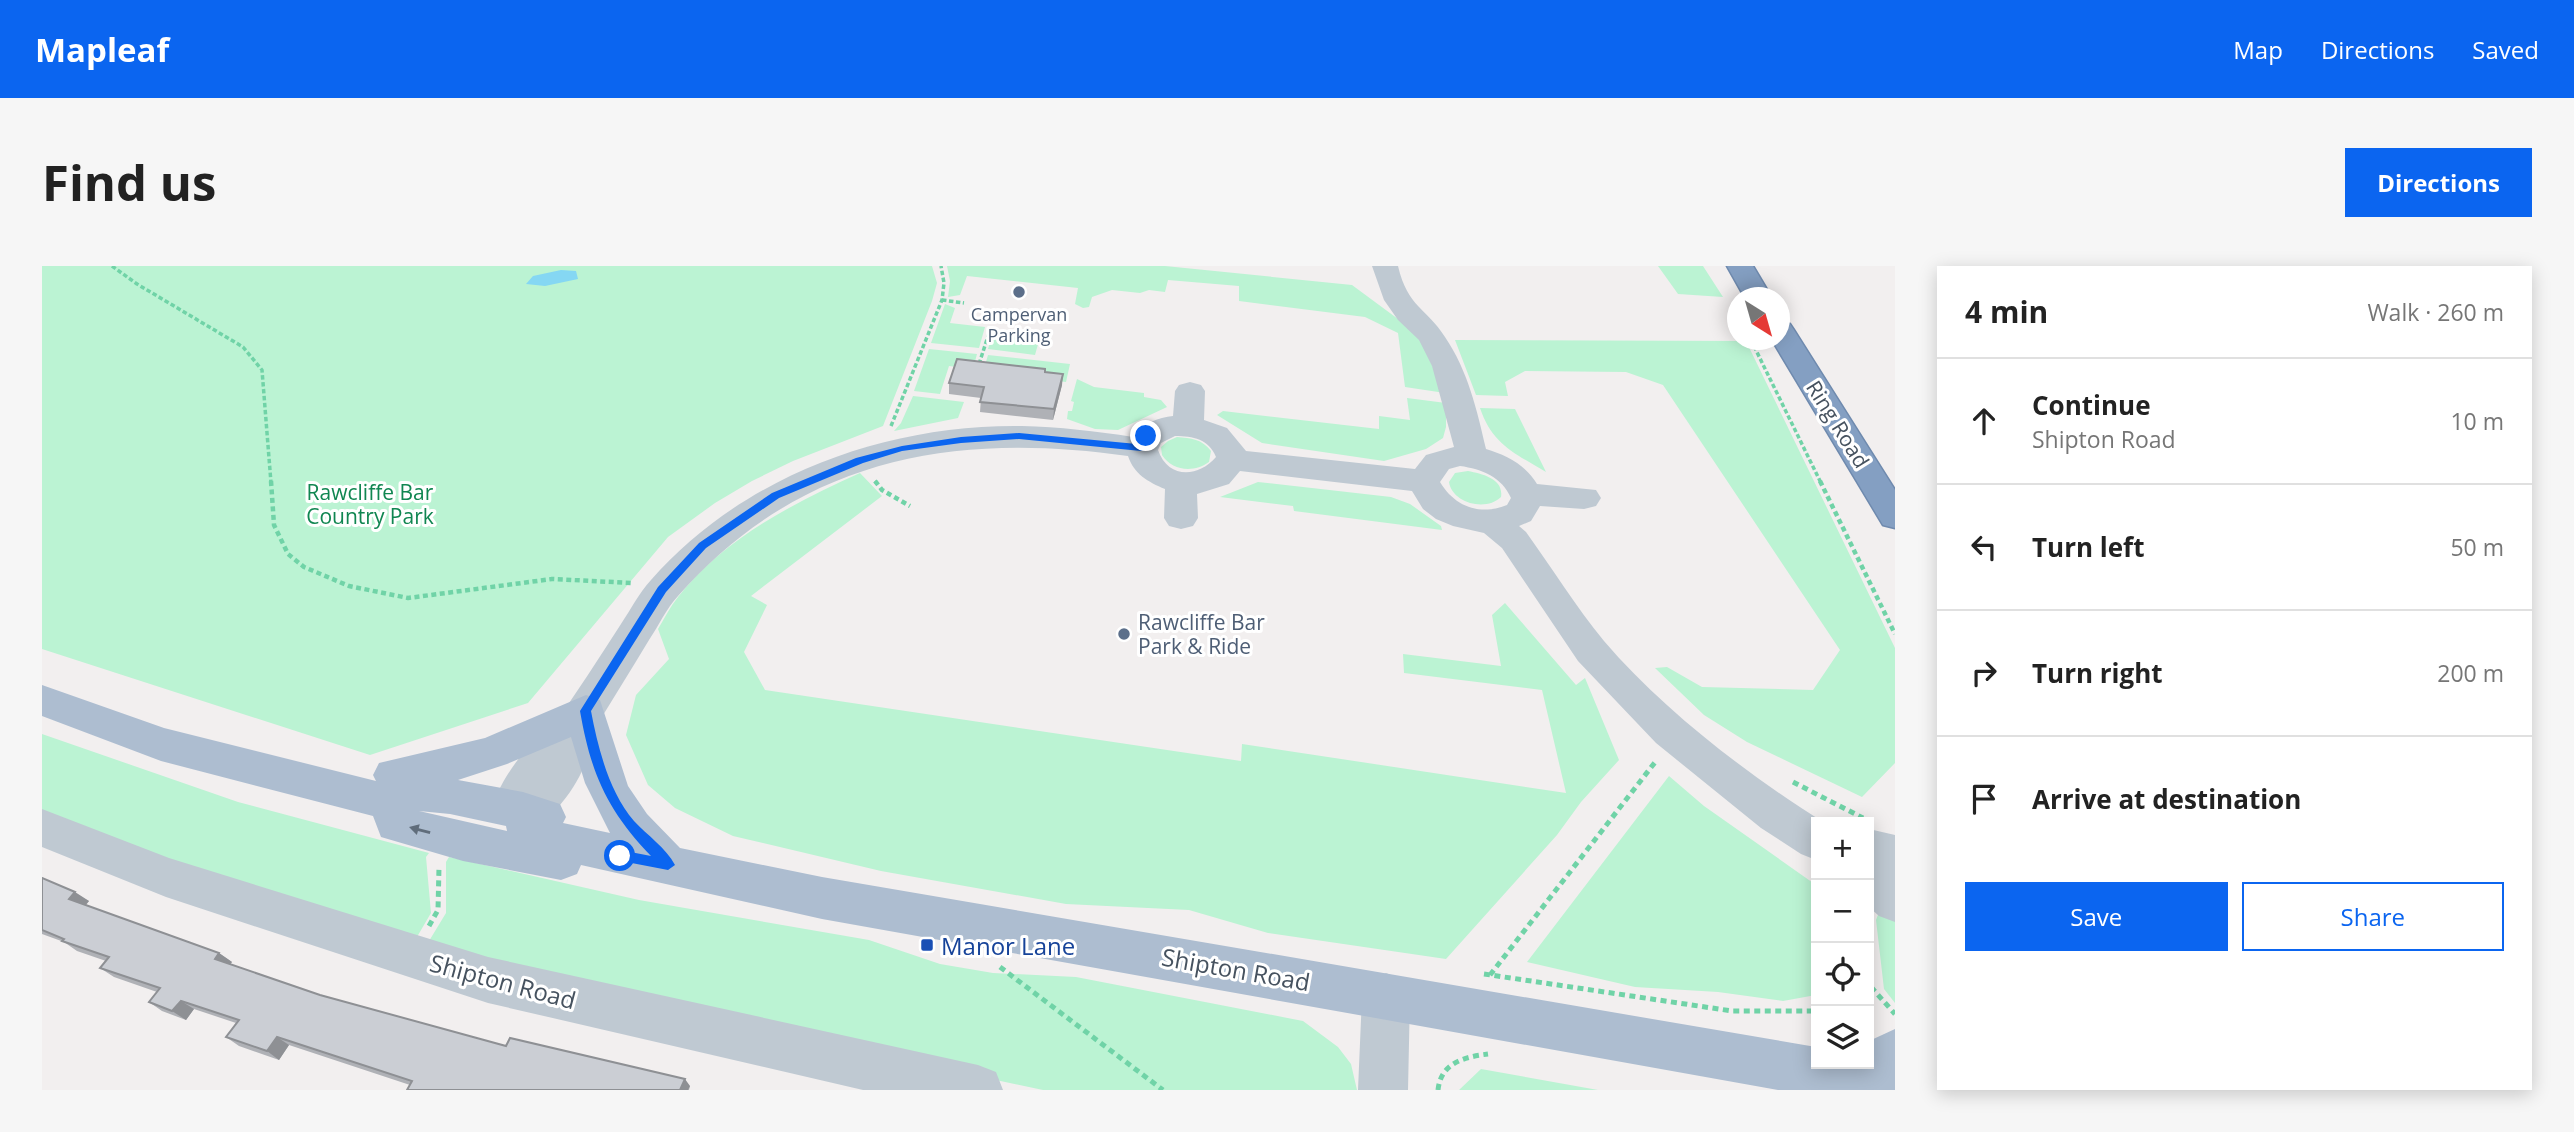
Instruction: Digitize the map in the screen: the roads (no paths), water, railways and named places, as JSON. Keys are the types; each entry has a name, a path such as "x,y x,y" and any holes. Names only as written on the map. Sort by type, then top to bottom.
{"highway":[{"path":"1740,266 1752,287"},
{"name":"Ring Road","path":"1790,346 1895,517"}],"main road":[{"path":"42,700 161,744 392,803 419,793 523,810"},
{"path":"318,783 427,772 466,763 539,735 577,724 591,741 608,789 628,822 668,865"},
{"name":"Shipton Road","path":"392,803 396,824 451,848 597,868 620,856 822,898 1869,1084 1895,1054"},
{"path":"451,848 498,829 523,810"},
{"path":"523,810 528,830 620,856"}],"street":[{"path":"1385,266 1388,283 1405,311 1430,334 1448,365 1460,400 1472,457"},
{"path":"1188,426 1190,391"},
{"path":"1169,426 1188,426 1213,433 1224,441 1232,460 1223,473 1211,480 1181,483 1148,468 1142,459 1141,448 1146,436 1156,430 1169,426"},
{"path":"523,810 519,792 553,747 577,724 662,590 703,545 775,496 859,460 902,449 961,440 1019,436 1141,448"},
{"path":"1472,457 1495,463 1517,476 1528,494 1529,502 1523,513 1514,519 1494,523 1465,518 1448,511 1435,501 1423,481 1427,469 1434,463 1446,458 1472,457"},
{"path":"1232,460 1423,481"},
{"path":"1181,483 1181,518"},
{"path":"1528,494 1584,498"},
{"path":"1494,523 1514,540 1591,651 1670,732 1776,815 1811,834"},
{"name":"Shipton Road","path":"42,828 166,877 488,980 607,1009 978,1090"},
{"path":"1874,849 1895,854"},
{"path":"1874,884 1895,901"},
{"path":"1383,1090 1385,996"}],"water":[{"path":"561,270 576,271 578,279 545,286 526,284 533,276"}],"place":[{"name":"Campervan Parking","path":"1019,292"},
{"name":"Rawcliffe Bar Park & Ride","path":"1124,634"},
{"name":"Manor Lane","path":"927,945"}],"park label":[{"name":"Rawcliffe Bar Country Park","path":"370,504"}]}
